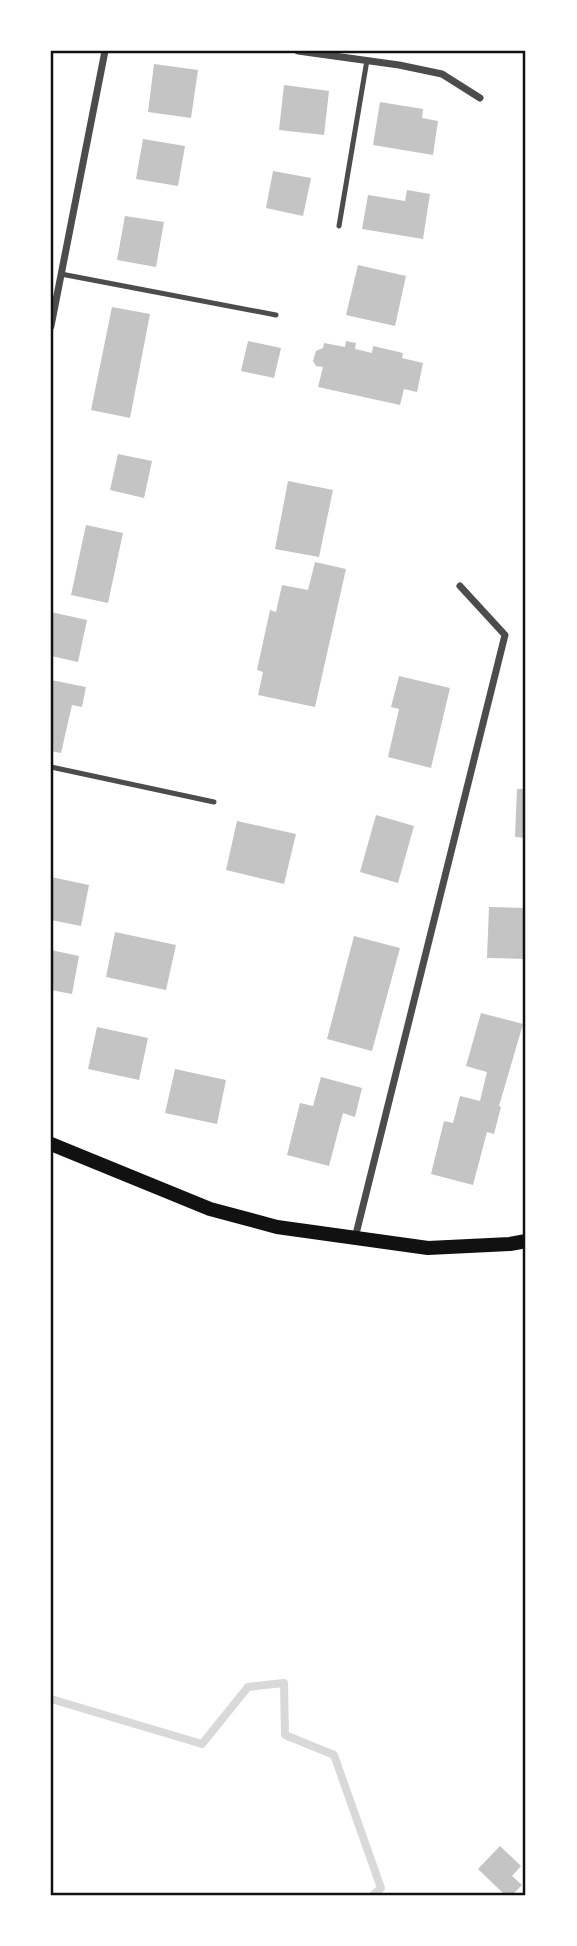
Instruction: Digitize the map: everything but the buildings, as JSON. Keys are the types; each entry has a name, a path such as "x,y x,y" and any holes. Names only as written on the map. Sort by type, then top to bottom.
{"main road":[{"path":"51,1144 210,1209 276,1227 428,1248 526,1241"}],"street":[{"path":"51,326 105,51"},
{"path":"298,51 442,74 480,98"},
{"path":"355,1239 505,635 460,586"}],"lane":[{"path":"339,226 367,60"},
{"path":"61,274 276,315"},
{"path":"51,767 214,802"}],"waterway":[{"path":"51,1699 202,1744 248,1687 284,1683 285,1735 334,1755 381,1888 373,1895"}]}
